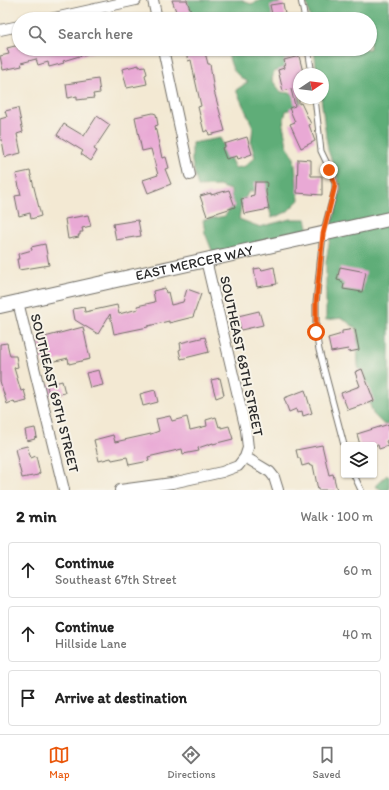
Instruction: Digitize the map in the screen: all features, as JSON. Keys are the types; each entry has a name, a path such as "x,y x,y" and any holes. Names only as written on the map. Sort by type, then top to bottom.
{"street":[{"path":"82,12 136,0"},
{"path":"153,0 156,12"},
{"path":"0,30 12,27"},
{"path":"164,56 190,175"},
{"name":"EAST MERCER WAY","path":"0,306 389,219"},
{"name":"SOUTHEAST 68TH STREET","path":"206,260 246,430 248,448 245,457 270,472 274,477 278,490"},
{"name":"SOUTHEAST 69TH STREET","path":"18,302 64,490"},
{"path":"120,490 172,483 222,472 238,466 245,457"}],"lane":[{"path":"301,0 304,12"},
{"path":"309,56 311,68"},
{"path":"316,104 321,151 335,184 323,234 316,303 316,332 319,350 343,442"},
{"path":"355,478 361,490"}],"green space":[{"path":"181,0 241,0 251,4 261,0 278,0 282,12 184,12"},
{"path":"306,0 389,0 389,424 383,424 373,414 358,366 357,329 342,318 326,320 326,261 341,188 328,150 322,104 329,104 329,68 316,68 315,56 377,56 377,12 309,12"},
{"path":"229,56 287,56 293,63 290,71 274,71 272,80 281,92 293,93 293,104 301,105 286,111 283,124 287,145 294,158 299,200 287,212 272,218 264,191 249,191 241,206 239,219 260,227 290,219 306,219 309,230 213,253 205,233 203,220 225,216 231,207 231,190 219,186 198,187 192,162 192,143 220,138 235,168 245,166 255,157 251,143 253,127 236,90 248,82 235,72"},
{"path":"387,475 389,476 389,490 382,490 375,486"}],"building":[{"path":"172,0 187,0 191,12 176,12"},
{"path":"283,3 285,12 272,12 270,5"},
{"path":"12,47 12,56 80,56 63,61 64,63 49,67 48,62 38,65 36,59 21,63 22,66 3,70 0,56 9,54 7,48"},
{"path":"187,56 206,56 208,64 210,64 214,91 225,131 209,135 208,130 204,132 198,107 201,106 191,60 188,61"},
{"path":"299,56 302,68 293,68 293,98 291,89 283,91 278,70 284,68 284,60"},
{"path":"139,65 139,67 145,66 147,84 127,88 122,69"},
{"path":"98,79 100,93 93,94 94,98 77,100 77,96 68,98 66,84"},
{"path":"295,104 301,104 311,124 309,125 315,141 301,148 290,124 295,122 289,108 295,106"},
{"path":"18,108 23,132 17,134 21,153 5,157 2,140 0,140 0,119 7,117 5,111"},
{"path":"153,113 156,114 158,125 155,126 162,158 166,157 169,168 165,169 171,184 148,193 143,180 158,175 151,149 142,151 135,117"},
{"path":"97,116 110,125 94,149 97,151 91,161 81,154 83,151 57,135 64,124 84,136"},
{"path":"247,137 252,154 238,159 237,156 226,159 222,148 225,147 224,144"},
{"path":"298,159 311,160 311,176 322,176 322,195 297,193"},
{"path":"30,171 41,216 31,219 30,213 19,216 15,196 21,195 16,174"},
{"path":"255,182 267,182 266,192 269,209 244,214 241,199 254,195"},
{"path":"229,190 235,207 207,216 200,196 211,193 211,195"},
{"path":"88,215 91,226 82,228 83,232 80,232 80,235 78,235 79,237 68,239 65,219"},
{"path":"138,220 141,236 116,240 113,224"},
{"path":"45,244 49,265 19,270 17,259 19,259 18,254 32,250 31,247"},
{"path":"274,267 277,284 257,287 254,269 260,268 262,270"},
{"path":"340,267 366,272 362,292 343,289 344,284 337,280"},
{"path":"165,288 166,293 168,292 171,305 183,302 187,289 201,294 193,317 114,334 110,314 98,334 75,320 73,309 84,307 85,312 117,305 119,314 138,309 137,306 155,302 153,291"},
{"path":"259,311 263,325 241,330 238,316"},
{"path":"83,327 90,359 69,364 68,358 43,364 37,339"},
{"path":"355,329 359,350 349,352 348,349 331,352 328,338 342,334 342,331"},
{"path":"205,337 209,352 181,359 179,350 181,349 180,343"},
{"path":"7,343 10,356 16,356 18,367 14,368 21,391 24,390 27,401 15,404 14,401 7,404 0,381 0,344"},
{"path":"362,369 374,401 348,410 341,393 360,386 355,372"},
{"path":"99,370 103,385 90,388 86,373"},
{"path":"220,378 224,395 216,398 211,380"},
{"path":"62,381 65,393 49,396 47,385"},
{"path":"155,390 158,402 143,406 140,394"},
{"path":"305,390 312,413 303,416 302,411 297,413 296,409 289,412 284,398"},
{"path":"170,416 172,421 187,417 190,430 207,426 206,420 216,417 219,427 229,426 233,439 198,448 199,451 183,454 182,449 148,457 149,461 129,465 127,457 112,460 111,458 99,461 94,440 113,435 115,442 151,434 159,431 156,419"},
{"path":"389,424 389,440 386,441 388,446 379,449 377,442 359,442 357,434"},
{"path":"35,428 37,437 27,441 25,430"},
{"path":"322,445 329,475 333,474 337,490 318,490 313,465 310,466 309,464 302,466 300,458 298,458 296,450"},
{"path":"27,446 31,458 36,456 40,473 38,475 22,478 15,449"}],"route":[{"path":"316,332 316,303 323,234 335,184 333,176 329,170"}]}
